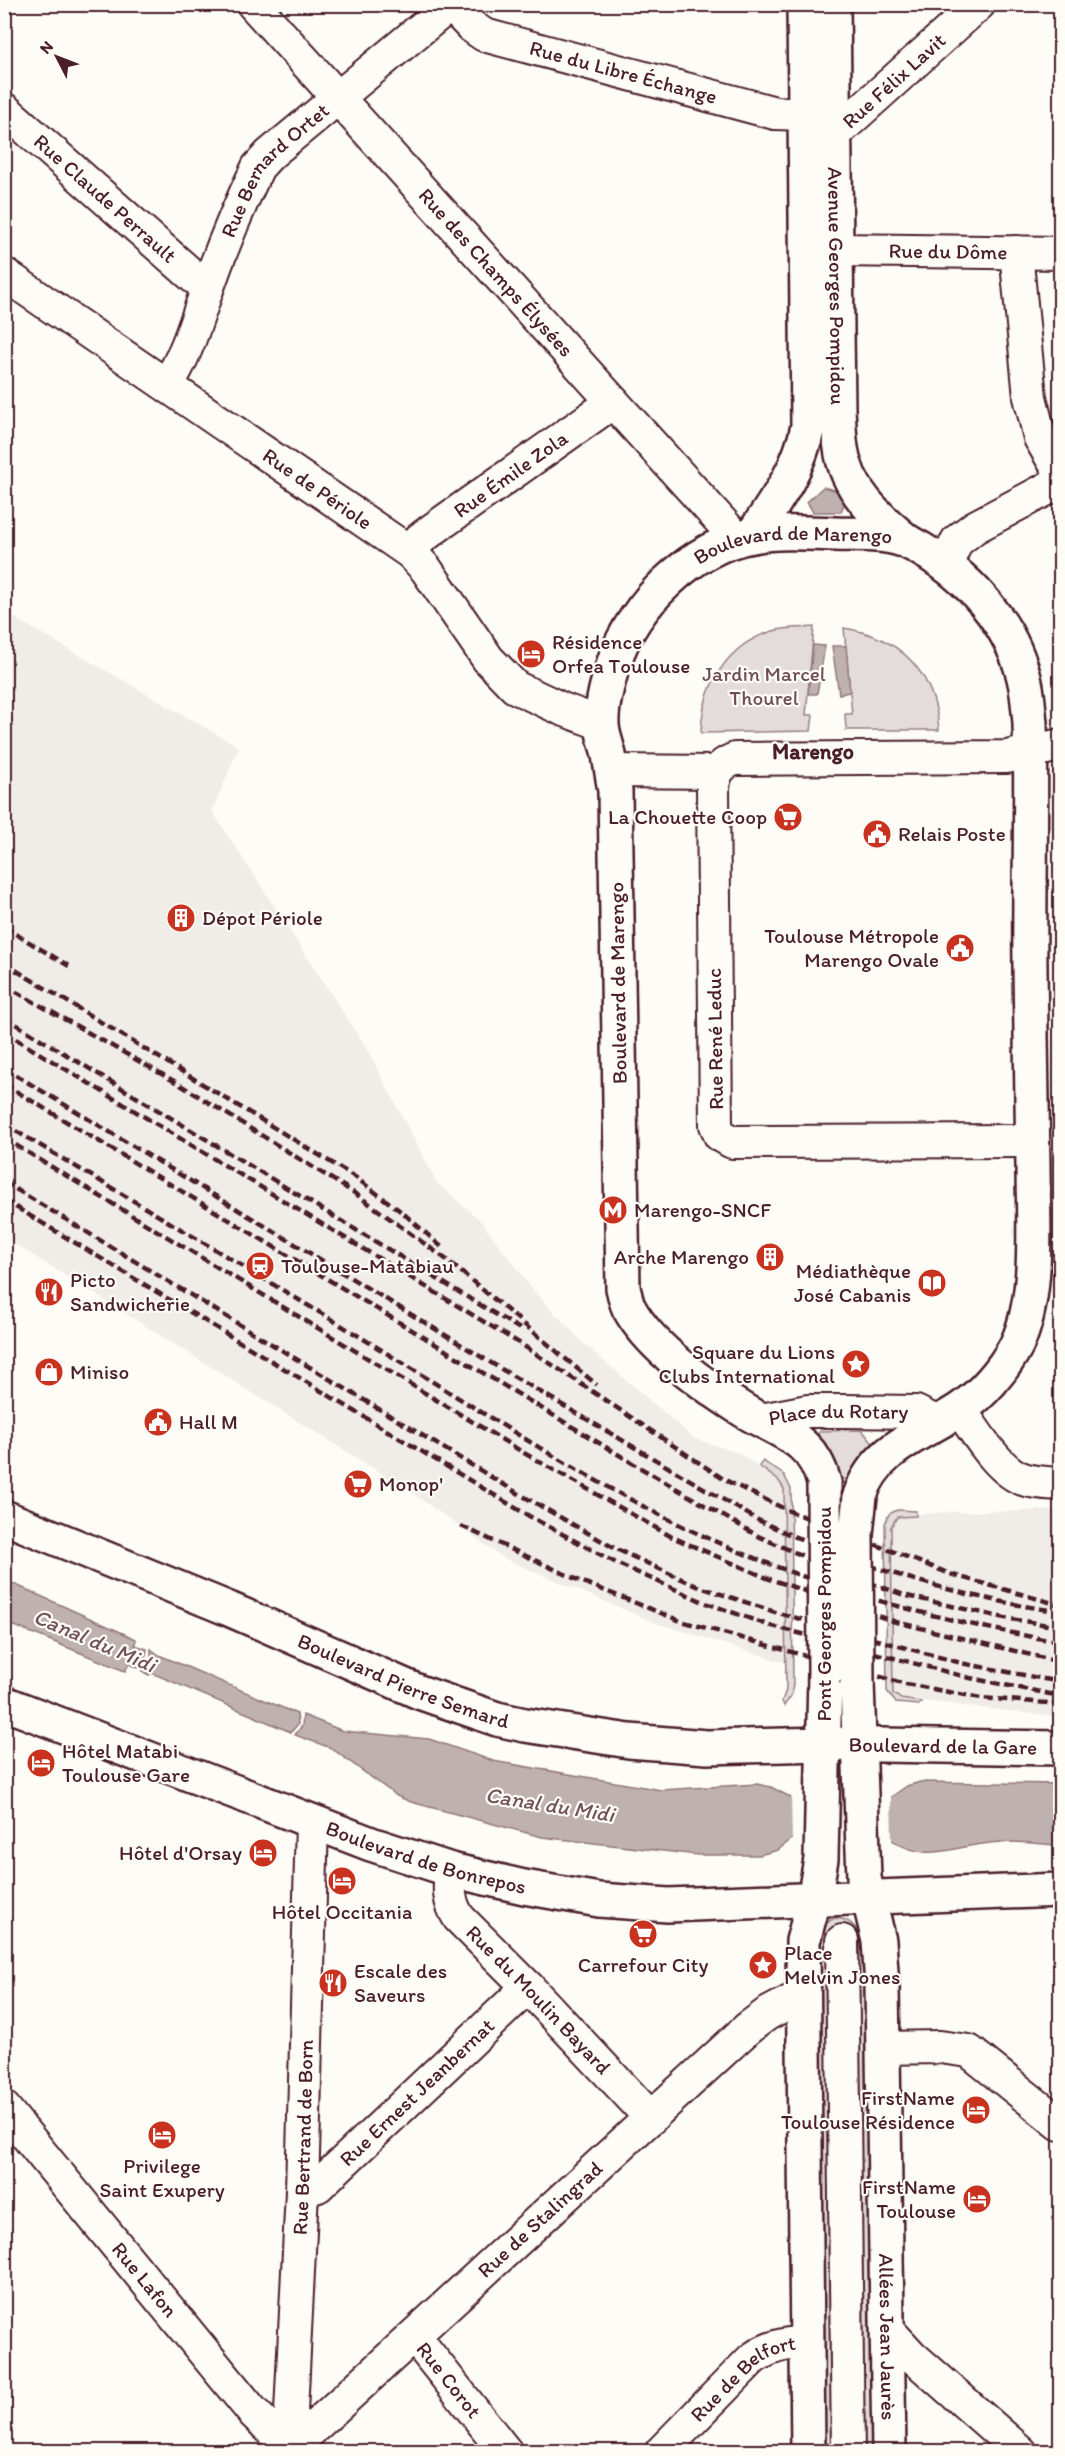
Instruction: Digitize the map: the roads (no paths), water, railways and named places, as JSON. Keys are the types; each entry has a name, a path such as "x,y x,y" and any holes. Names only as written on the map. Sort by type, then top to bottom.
{"main road":[{"name":"Avenue Georges Pompidou","path":"745,538 779,496 804,447 808,426 804,4"},
{"name":"Avenue Georges Pompidou","path":"833,4 838,410 841,450 848,473 863,499 908,542"},
{"name":"Boulevard de Marengo","path":"761,1420 707,1385 658,1344 629,1309 623,1288 615,814 612,771 602,724 612,670 619,648 637,616 654,594 678,572 705,555 745,538 778,533 878,536 908,542 946,565 986,602 1003,628 1016,656 1046,748 1030,955 1033,1265 1026,1317 1016,1345 996,1377 948,1416"},
{"name":"Pont Georges Pompidou","path":"863,1859 857,1683 856,1534 860,1496 871,1471 882,1458 948,1416"},
{"name":"Place du Rotary","path":"761,1420 787,1434 811,1452 824,1483"},
{"name":"Pont Georges Pompidou","path":"814,1900 821,1859 824,1744 824,1483"},
{"name":"Boulevard Pierre Semard","path":"4,1516 229,1609 419,1692 497,1719 629,1741 707,1747 824,1744"},
{"name":"Boulevard de Bonrepos","path":"4,1703 370,1844 452,1870 524,1887 599,1900 668,1905 1060,1890"},
{"name":"Boulevard de la Gare","path":"824,1744 1060,1748"},
{"name":"Allées Jean Jaurès","path":"863,1859 879,1941 883,2048 889,2451"},
{"path":"808,2451 803,1941 814,1900"}],"street":[{"name":"Rue des Champs Élysées","path":"253,4 613,402 745,538"},
{"name":"Rue Bernard Ortet","path":"167,385 178,368 195,329 208,285 258,167 270,154 451,4"},
{"name":"Rue du Libre Échange","path":"451,4 471,26 484,34 775,113 806,114"},
{"name":"Rue Félix Lavit","path":"836,134 979,4"},
{"name":"Rue Claude Perrault","path":"4,109 195,278 208,285"},
{"name":"Rue du Dôme","path":"836,250 1060,253"},
{"path":"1016,252 1030,397 1040,438 1060,472"},
{"name":"Rue de Périole","path":"4,274 411,553 426,569 488,659 515,687 562,709 602,724"},
{"name":"Rue Émile Zola","path":"411,553 420,540 432,530 613,402"},
{"path":"946,565 957,541 975,527 1060,482"},
{"path":"612,771 716,772 725,763 735,759 1007,757 1046,748"},
{"name":"Rue René Leduc","path":"716,772 713,788 714,1064 716,1125 720,1135 732,1142 1033,1141"},
{"name":"Place du Rotary","path":"761,1420 808,1411 916,1412 948,1416"},
{"path":"948,1416 1021,1479 1060,1484"},
{"name":"Rue Bertrand de Born","path":"287,2450 293,2400 302,2191 312,1822"},
{"name":"Rue du Moulin Bayard","path":"452,1870 448,1895 459,1918 528,1987 651,2118"},
{"name":"Allées Jean Jaurès","path":"842,1941 848,2451"},
{"name":"Rue Ernest Jeanbernat","path":"302,2191 318,2186 528,1987"},
{"name":"Rue de Stalingrad","path":"287,2450 748,2028 767,2014 803,1995"},
{"path":"883,2048 940,2047 969,2051 1060,2124"},
{"name":"Rue Lafon","path":"4,2108 253,2412 287,2450"},
{"path":"888,2330 912,2356 1021,2451"},
{"name":"Rue Corot","path":"414,2336 506,2451"},
{"name":"Rue de Belfort","path":"661,2451 752,2359 765,2349 776,2345 807,2342"}],"water":[{"path":"823,487 838,491 845,501 841,512 813,512 807,502"},
{"path":"813,645 825,646 817,694 808,694"},
{"path":"832,646 846,646 850,692 839,694"},
{"name":"Canal du Midi","path":"5,1580 136,1639 135,1645 147,1649 145,1660 138,1668 129,1664 125,1671 5,1622"},
{"path":"151,1649 159,1655 297,1714 298,1724 291,1732 152,1673 149,1675 142,1671 151,1663"},
{"name":"Canal du Midi","path":"303,1715 343,1731 429,1739 493,1761 661,1790 757,1784 771,1787 792,1798 891,1797 907,1786 920,1782 1060,1784 1060,1845 999,1842 928,1852 905,1847 892,1840 792,1839 778,1850 759,1855 698,1855 542,1837 411,1802 397,1796 331,1748 295,1735 302,1726"}],"railway":[{"path":"4,927 69,966"},
{"path":"4,963 355,1177 403,1213 444,1249"},
{"path":"4,985 174,1081 356,1194 447,1260 597,1385"},
{"path":"4,1017 520,1329"},
{"path":"4,1032 524,1346 725,1480 787,1510 953,1575 1060,1605"},
{"path":"4,1068 503,1370 758,1520 828,1550 900,1576 974,1596 1049,1610"},
{"path":"4,1084 639,1467 758,1536 839,1572 907,1596 1005,1618 1060,1627"},
{"path":"4,1124 317,1311 527,1440 654,1512 785,1570 875,1600 967,1623 1060,1642"},
{"path":"4,1138 524,1453 672,1537 767,1578 896,1622 1060,1662"},
{"path":"4,1182 516,1492 616,1549 697,1586 775,1612 961,1663 1060,1682"},
{"path":"4,1200 529,1516 618,1564 706,1603 768,1625 970,1678 1060,1696"},
{"path":"461,1526 578,1580 681,1621 906,1684 981,1698 1060,1704"}],"place":[{"name":"Résidence Orfea Toulouse","path":"531,654"},
{"name":"La Chouette Coop","path":"788,817"},
{"name":"Relais Poste","path":"877,834"},
{"name":"Dépot Périole","path":"181,918"},
{"name":"Toulouse Métropole Marengo Ovale","path":"960,948"},
{"name":"Marengo-SNCF","path":"613,1210"},
{"name":"Arche Marengo","path":"770,1257"},
{"name":"Toulouse-Matabiau","path":"260,1266"},
{"name":"Médiathèque José Cabanis","path":"932,1283"},
{"name":"Picto Sandwicherie","path":"49,1292"},
{"name":"Square du Lions Clubs International","path":"856,1364"},
{"name":"Miniso","path":"49,1372"},
{"name":"Hall M","path":"158,1422"},
{"name":"Monop'","path":"358,1484"},
{"name":"Hôtel Matabi Toulouse Gare","path":"41,1763"},
{"name":"Hôtel d'Orsay","path":"263,1853"},
{"name":"Hôtel Occitania","path":"342,1881"},
{"name":"Carrefour City","path":"643,1934"},
{"name":"Place Melvin Jones","path":"763,1965"},
{"name":"Escale des Saveurs","path":"333,1983"},
{"name":"FirstName Toulouse Résidence","path":"976,2110"},
{"name":"Privilege Saint Exupery","path":"162,2135"},
{"name":"FirstName Toulouse","path":"977,2199"}],"district":[{"name":"Marengo","path":"813,751"}],"park label":[{"name":"Jardin Marcel Thourel","path":"764,686"}]}
